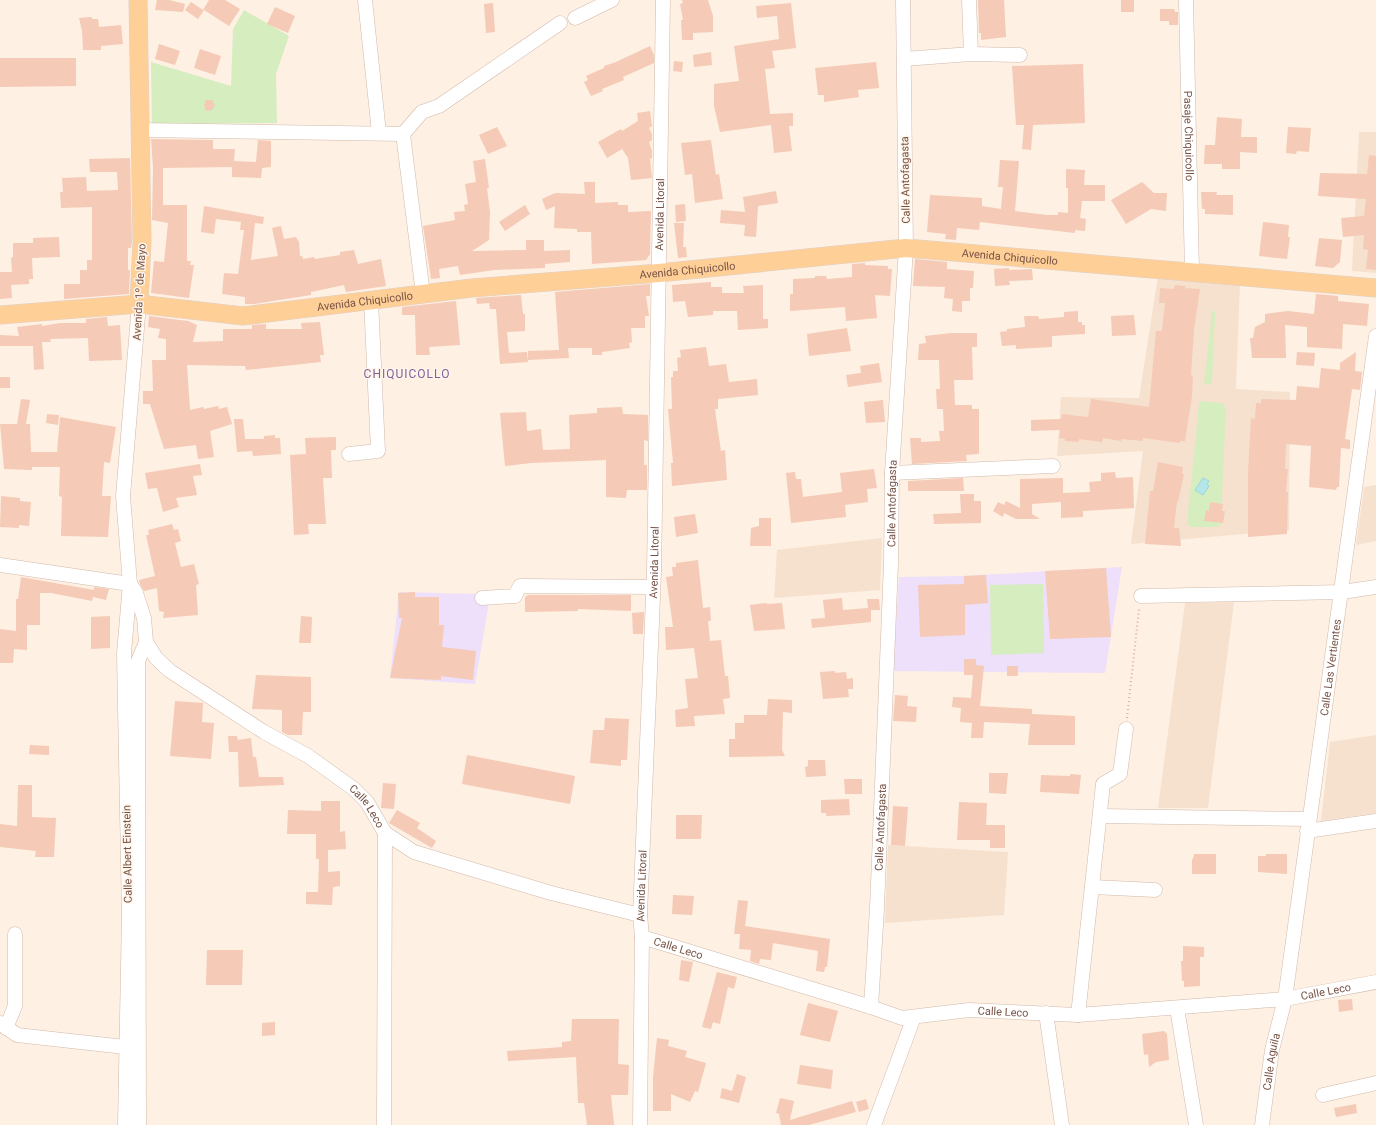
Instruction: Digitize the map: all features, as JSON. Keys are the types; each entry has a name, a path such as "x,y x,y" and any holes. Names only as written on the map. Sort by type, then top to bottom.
{"main road":[{"name":"Avenida 1º de Mayo","path":"138,0 142,241 139,304"},
{"name":"Avenida Chiquicollo","path":"0,315 139,304 243,316 472,288 659,273 906,248 1232,278 1376,288"}],"street":[{"path":"365,0 379,133"},
{"path":"575,18 612,0"},
{"name":"Avenida Litoral","path":"640,1125 642,936 640,915 653,587 663,0"},
{"name":"Calle Antofagasta","path":"871,1006 877,908 891,571 892,473 906,248 903,0"},
{"path":"969,0 971,54"},
{"name":"Pasaje Chiquicollo","path":"1186,0 1203,275"},
{"path":"423,294 403,134 422,112 439,106 560,23"},
{"path":"904,59 971,54 1020,54"},
{"path":"140,130 403,134"},
{"path":"349,454 378,450 372,300"},
{"name":"Avenida 1º de Mayo","path":"130,584 123,496 139,304"},
{"name":"Calle Las Vertientes","path":"1285,998 1376,336"},
{"path":"892,473 1053,466"},
{"path":"0,565 130,584 136,593 144,618 146,642"},
{"name":"Calle Albert Einstein","path":"125,1125 128,914 124,653 130,584"},
{"path":"482,598 515,596 520,586 653,587"},
{"path":"1141,596 1342,592 1376,587"},
{"name":"Calle Albert Einstein","path":"139,1125 138,661 146,642"},
{"name":"Calle Leco","path":"146,642 156,658 170,670 264,732 308,756 354,789 367,802 385,833 414,852 551,893 640,915"},
{"path":"1078,1015 1101,816 1103,784 1120,774 1126,729"},
{"path":"1101,816 1308,825 1376,821"},
{"path":"384,1125 385,833"},
{"path":"1093,887 1155,890"},
{"path":"15,934 15,1006 3,1025 17,1036 125,1047"},
{"name":"Calle Leco","path":"642,936 871,1006 902,1018 969,1010 1078,1015 1177,1008 1285,998 1376,982"},
{"name":"Calle Aguila","path":"1262,1125 1272,1050 1285,998"},
{"path":"1177,1008 1196,1125"},
{"path":"1046,1014 1062,1125"},
{"path":"874,1125 914,1017"},
{"path":"1323,1095 1376,1083"}],"path":[{"path":"1126,729 1141,596"}],"shaded area":[{"path":"1359,132 1376,132 1376,273 1352,271"},
{"path":"1158,276 1240,282 1236,389 1290,392 1289,530 1131,544 1143,451 1057,456 1061,397 1139,398"},
{"path":"1376,485 1376,541 1356,545 1364,487"},
{"path":"882,538 880,590 774,598 777,550"},
{"path":"1122,567 1105,673 893,671 899,577 963,576"},
{"path":"399,592 477,594 489,602 475,684 390,678"},
{"path":"1234,602 1208,808 1158,808 1185,603"},
{"path":"1376,735 1376,813 1321,821 1330,742"},
{"path":"888,845 1008,852 1004,915 885,923"}],"green space":[{"path":"244,10 289,36 276,74 277,123 152,124 151,62 231,86 233,29"},
{"path":"1212,310 1215,312 1212,383 1204,385"},
{"path":"1201,401 1222,403 1226,408 1221,524 1218,527 1192,527 1188,525 1187,522 1199,404"},
{"path":"1043,584 1044,653 991,655 990,585"}],"water":[{"path":"1203,478 1209,481 1207,484 1209,486 1203,495 1195,490"}],"building":[{"path":"157,0 169,0 185,4 183,12 155,10"},
{"path":"209,0 225,0 240,9 229,26 204,10 198,19 185,10 191,2 203,10"},
{"path":"682,0 708,0 713,16 713,32 693,33 693,40 682,40 681,20 683,20 680,4 683,3"},
{"path":"978,0 1004,0 1006,37 981,40 981,33 979,33"},
{"path":"1121,0 1134,0 1134,12 1121,12"},
{"path":"493,3 495,32 486,33 484,4"},
{"path":"791,3 796,48 772,51 775,68 765,69 770,114 793,113 793,126 789,126 792,151 774,153 771,125 720,132 714,106 714,84 739,81 734,46 779,39 777,16 757,18 756,6"},
{"path":"275,7 295,16 288,33 267,24"},
{"path":"1160,9 1174,9 1175,12 1178,12 1178,25 1169,25 1169,21 1160,21"},
{"path":"92,17 92,19 98,19 99,27 121,25 123,44 101,46 101,50 83,50 82,31 79,18"},
{"path":"159,44 180,51 175,65 155,59"},
{"path":"650,46 654,55 654,63 623,77 624,80 602,89 603,91 591,96 584,82 588,80 586,76 604,68 604,66"},
{"path":"200,49 221,56 215,75 194,68"},
{"path":"711,52 712,65 694,67 693,55"},
{"path":"0,58 76,58 76,86 0,87"},
{"path":"674,61 683,62 682,72 673,71"},
{"path":"876,62 879,88 858,90 859,97 824,102 824,95 818,95 815,68"},
{"path":"1083,64 1085,123 1033,125 1031,150 1022,149 1024,125 1016,125 1012,66"},
{"path":"206,100 212,100 215,105 212,110 206,111 204,105"},
{"path":"650,111 652,126 649,128 652,134 652,140 649,142 652,151 652,158 650,159 652,178 631,180 628,158 622,149 607,158 598,142 621,129 622,131 638,121 637,113"},
{"path":"1217,117 1242,119 1241,137 1257,137 1257,153 1240,152 1240,169 1222,169 1222,164 1204,164 1205,145 1215,145"},
{"path":"497,127 507,146 488,154 479,135"},
{"path":"1288,127 1311,128 1309,152 1297,151 1296,154 1286,153"},
{"path":"151,139 213,140 213,149 235,149 234,161 256,162 258,140 271,141 271,167 262,168 261,178 232,177 232,167 163,168 163,205 187,205 187,261 191,261 190,265 194,265 189,298 151,293 154,261 164,262 168,223 152,220 153,168"},
{"path":"711,140 716,175 719,174 723,199 695,203 692,174 685,175 681,143"},
{"path":"1369,155 1376,156 1376,270 1366,269 1368,250 1363,249 1364,235 1343,237 1341,218 1364,216 1366,199 1318,196 1320,173 1367,174"},
{"path":"130,158 132,241 131,248 128,248 128,270 130,270 129,294 64,299 64,284 80,284 80,270 87,270 87,260 92,260 92,207 61,208 60,192 63,192 62,178 86,177 87,191 118,190 117,172 90,172 89,159"},
{"path":"485,159 489,188 487,188 490,212 489,240 472,251 526,250 526,240 544,240 544,251 570,250 570,262 545,264 545,268 494,270 460,275 458,266 439,269 440,278 431,279 423,226 455,220 454,212 465,211 464,205 468,204 465,184 476,182 473,161"},
{"path":"1000,160 1019,161 1015,211 1047,215 1058,215 1058,212 1068,213 1066,169 1085,170 1084,185 1105,185 1105,201 1082,201 1080,218 1086,219 1085,231 1075,230 1075,233 980,222 979,230 957,228 956,240 945,239 946,234 927,232 930,195 982,198 982,206 1001,209 1003,187 998,187"},
{"path":"584,182 595,182 595,203 618,202 618,205 628,205 628,212 651,211 650,254 646,260 592,264 591,232 577,232 577,229 554,228 555,206 546,210 542,199 555,193 585,194"},
{"path":"1142,182 1154,193 1167,193 1166,211 1151,209 1126,224 1111,200"},
{"path":"776,191 778,203 758,206 756,237 744,236 745,225 720,223 721,210 745,212 743,197"},
{"path":"1201,192 1217,192 1216,195 1233,195 1233,215 1205,214 1205,209 1202,209"},
{"path":"685,204 686,221 676,222 675,205"},
{"path":"525,205 530,214 505,231 499,222"},
{"path":"204,206 264,217 263,224 255,223 251,260 278,256 272,228 281,226 284,239 296,237 299,242 300,256 302,256 303,259 314,257 315,259 340,255 340,252 354,250 358,264 381,259 386,286 346,292 344,285 311,292 311,295 254,304 245,304 245,297 222,294 224,273 238,274 244,230 240,230 241,222 216,219 214,234 201,232"},
{"path":"1263,222 1289,225 1288,237 1290,237 1287,259 1259,256"},
{"path":"674,223 684,223 683,247 686,247 687,257 678,258"},
{"path":"59,237 60,257 32,258 33,279 29,279 29,284 11,285 12,298 0,299 0,272 12,272 11,258 13,257 13,243 33,243 33,238"},
{"path":"1319,238 1342,240 1340,262 1333,268 1315,266"},
{"path":"915,259 947,262 947,269 974,271 973,288 970,288 970,301 962,301 962,312 952,311 953,299 944,298 945,287 913,286"},
{"path":"865,263 865,265 888,266 888,269 892,269 890,296 875,295 877,318 846,321 845,307 790,311 790,294 793,294 793,279 815,278 815,276 826,276 827,279 852,277 852,264"},
{"path":"1009,268 1009,270 1032,269 1033,280 1009,281 1010,285 995,286 994,269"},
{"path":"711,282 711,287 722,287 722,293 744,293 743,286 763,285 763,319 768,319 768,328 738,330 737,311 713,311 713,315 688,317 685,301 673,302 672,285"},
{"path":"650,284 650,296 646,296 649,316 645,316 645,328 631,328 632,342 629,343 630,348 602,352 602,355 592,355 592,348 568,348 569,358 528,360 528,351 559,350 555,292"},
{"path":"1175,285 1185,286 1185,288 1200,289 1194,330 1191,375 1193,376 1192,396 1185,441 1180,441 1180,443 1143,438 1143,441 1122,439 1121,441 1103,438 1102,442 1079,439 1079,442 1065,441 1065,439 1059,438 1060,430 1031,431 1031,420 1061,419 1062,414 1088,417 1091,399 1149,407 1156,331 1162,331 1165,303 1159,303 1160,288 1174,289"},
{"path":"1316,294 1338,296 1338,301 1369,304 1367,326 1343,324 1342,349 1307,347 1307,327 1285,325 1286,358 1252,358 1250,338 1253,338 1255,327 1265,322 1265,314 1288,311 1314,314"},
{"path":"521,295 523,314 525,314 525,331 507,332 509,353 527,352 528,362 500,364 496,309 490,309 489,303 477,304 476,298"},
{"path":"456,301 460,345 429,347 430,355 416,355 415,315 402,315 402,307"},
{"path":"1078,311 1078,322 1082,322 1082,325 1085,325 1085,334 1052,336 1052,347 1016,349 1016,345 1002,346 1000,332 1007,331 1007,329 1025,327 1024,316 1038,316 1039,319 1064,317 1064,312"},
{"path":"1134,315 1136,335 1112,336 1111,316"},
{"path":"149,316 188,321 197,325 193,342 223,341 223,329 252,329 252,325 266,324 266,329 302,329 301,323 320,322 324,355 320,355 321,362 246,370 245,366 187,365 190,410 203,407 204,409 218,406 219,409 227,407 232,424 210,431 214,457 198,459 196,445 164,449 150,404 143,404 143,391 153,391 152,360 166,360 166,339 158,338 160,329 148,327"},
{"path":"107,317 108,326 120,325 122,360 89,361 88,338 50,339 51,342 42,342 44,369 34,370 33,346 0,346 0,335 19,336 17,327 42,324 42,326 60,323 86,323 86,319"},
{"path":"847,328 851,351 809,356 807,334"},
{"path":"951,333 977,333 977,347 972,347 973,380 954,380 955,405 972,405 972,409 979,409 979,454 966,455 967,461 912,464 910,438 921,438 921,442 940,441 939,431 944,431 943,409 937,409 936,389 940,389 939,360 918,360 919,344 926,343 925,336"},
{"path":"706,347 709,366 726,364 729,382 757,379 758,395 718,399 718,409 715,409 721,451 725,450 727,480 672,486 671,463 673,463 668,409 672,409 671,377 673,377 673,371 678,371 677,358 681,357 680,350"},
{"path":"1297,352 1315,353 1314,366 1296,365"},
{"path":"1356,352 1355,371 1362,372 1360,390 1352,389 1345,439 1350,440 1350,449 1341,448 1339,487 1337,487 1336,490 1309,487 1311,446 1286,444 1285,469 1288,469 1286,492 1288,492 1287,534 1248,537 1248,474 1251,418 1255,419 1256,403 1261,403 1261,399 1296,400 1297,386 1319,388 1321,368 1340,370 1340,363"},
{"path":"879,363 882,382 848,387 846,375 861,373 860,366"},
{"path":"0,377 10,377 10,388 0,388"},
{"path":"21,399 30,400 26,424 30,424 31,452 57,452 60,417 116,427 110,463 104,462 102,496 111,496 108,537 61,536 62,497 59,496 60,467 32,467 32,470 4,469 0,424 17,424"},
{"path":"883,400 885,422 866,423 864,402"},
{"path":"622,407 623,414 648,415 648,441 644,440 644,465 647,465 647,490 627,490 626,498 606,497 606,460 531,463 505,466 500,413 526,412 527,431 541,429 543,450 570,449 569,415 597,413 597,408"},
{"path":"47,414 59,415 58,425 46,423"},
{"path":"234,419 243,419 245,439 264,439 264,436 275,435 275,438 280,438 281,454 253,456 252,451 237,452"},
{"path":"336,437 336,450 331,450 332,478 323,478 326,524 308,524 309,534 294,535 290,455 306,454 305,438"},
{"path":"1158,462 1183,467 1182,474 1184,474 1177,502 1174,528 1179,528 1181,546 1145,544 1150,491 1153,491"},
{"path":"200,464 202,475 193,476 197,495 176,498 179,507 163,512 157,488 148,489 145,473"},
{"path":"874,469 877,488 867,489 868,502 845,505 846,517 791,523 786,473 795,472 796,479 801,479 803,497 842,492 840,473"},
{"path":"1115,472 1116,478 1133,477 1134,508 1083,511 1083,517 1061,518 1061,502 1032,504 1032,514 1040,519 1016,519 1004,513 1003,517 993,511 998,502 1004,505 1006,501 1020,508 1020,479 1063,478 1063,493 1090,492 1089,482 1101,481 1101,473"},
{"path":"963,478 964,491 908,491 908,481"},
{"path":"960,494 974,494 974,501 981,501 981,523 934,524 933,514 961,513"},
{"path":"1,496 20,498 20,501 31,502 29,526 19,525 19,528 0,527"},
{"path":"1210,502 1223,504 1222,511 1225,511 1223,523 1204,521 1206,510 1209,511"},
{"path":"695,514 698,533 676,537 674,517"},
{"path":"759,518 771,518 771,546 750,546 751,528 759,526"},
{"path":"172,524 174,530 178,529 181,541 175,543 181,567 194,564 199,584 196,585 198,615 163,618 164,612 159,611 157,588 144,591 140,584 139,580 155,576 146,535 149,535 148,530"},
{"path":"698,560 703,608 710,607 711,621 708,621 710,641 721,640 725,676 728,676 730,698 723,699 725,714 694,716 695,726 676,727 675,710 688,708 685,679 698,678 694,648 666,650 665,627 673,627 666,577 673,576 672,567 676,567 676,563"},
{"path":"1106,568 1111,637 1050,639 1045,571"},
{"path":"986,575 988,603 965,605 965,635 920,637 918,585 964,584 964,576"},
{"path":"21,577 94,590 94,587 109,589 106,600 93,597 92,601 51,593 40,593 40,625 27,625 27,650 14,649 13,663 0,663 0,629 16,631 16,599 18,599"},
{"path":"415,592 415,597 439,597 439,625 444,625 442,647 476,651 473,680 441,676 441,680 390,678 402,618 399,618 398,593"},
{"path":"528,595 631,595 631,611 578,609 578,611 525,612 525,597"},
{"path":"842,598 843,610 868,608 867,599 879,599 880,610 871,610 871,622 812,628 811,619 825,618 823,600"},
{"path":"782,603 785,629 754,631 750,605"},
{"path":"644,612 643,634 633,634 632,613"},
{"path":"110,616 110,648 91,649 91,617"},
{"path":"301,616 312,617 311,643 299,643"},
{"path":"964,659 976,659 976,665 984,666 980,706 1032,709 1032,714 1075,716 1075,745 1028,745 1030,724 984,722 983,738 971,738 972,723 960,722 961,708 952,707 953,697 971,698 973,675 964,675"},
{"path":"1007,666 1018,666 1018,676 1007,676"},
{"path":"835,671 835,673 846,672 847,679 853,678 853,689 848,689 849,697 823,699 820,672"},
{"path":"256,675 311,677 311,712 303,712 302,735 288,735 282,732 282,710 252,709"},
{"path":"895,695 908,696 907,706 917,707 916,722 893,721"},
{"path":"768,699 792,700 792,713 783,712 782,750 785,756 729,757 729,739 735,739 735,723 744,723 744,715 767,715"},
{"path":"175,701 203,703 202,722 214,723 211,759 170,756"},
{"path":"605,718 629,719 627,760 621,760 621,766 590,763 593,730 604,730"},
{"path":"228,736 237,736 238,740 251,738 253,757 256,757 259,777 283,777 284,785 239,787 238,752 229,752"},
{"path":"30,745 49,746 49,755 29,754"},
{"path":"467,755 575,776 570,804 462,784"},
{"path":"808,760 825,760 826,776 806,777 805,767 808,766"},
{"path":"989,773 1008,773 1006,794 989,793"},
{"path":"1070,774 1081,775 1079,794 1040,792 1041,775 1070,776"},
{"path":"844,779 862,779 862,794 845,794"},
{"path":"383,783 396,784 394,809 381,808"},
{"path":"18,785 32,785 32,817 56,818 54,857 35,857 36,851 0,847 0,824 17,826"},
{"path":"849,799 850,815 826,816 826,813 821,813 821,800"},
{"path":"321,801 340,801 340,832 345,831 346,849 328,850 328,872 340,871 340,886 333,887 332,905 306,904 306,892 318,892 319,859 316,859 316,834 287,834 288,810 321,811"},
{"path":"959,802 987,803 986,825 1005,825 1005,848 990,848 990,840 957,840"},
{"path":"893,806 908,807 905,846 891,845"},
{"path":"397,810 420,823 417,828 436,841 432,848 389,823"},
{"path":"676,815 702,815 701,839 676,839"},
{"path":"1194,854 1216,854 1216,874 1192,874 1192,859"},
{"path":"1266,854 1287,854 1287,874 1258,872 1258,856 1266,856"},
{"path":"673,895 694,896 692,915 672,914"},
{"path":"738,900 748,901 745,926 830,939 827,967 825,967 824,972 816,971 818,951 773,943 771,960 760,959 759,964 750,961 751,950 739,949 740,934 734,934"},
{"path":"1183,946 1204,947 1204,957 1200,957 1200,986 1184,987 1184,981 1182,981 1181,961 1183,961"},
{"path":"207,950 243,950 242,985 206,985"},
{"path":"681,960 693,962 689,982 679,980"},
{"path":"717,972 737,977 734,989 728,987 720,1024 713,1022 711,1029 702,1027"},
{"path":"1352,999 1353,1010 1339,1012 1338,1000"},
{"path":"808,1003 838,1011 830,1042 800,1035"},
{"path":"572,1019 619,1019 618,1064 629,1065 628,1095 611,1095 614,1125 587,1125 584,1103 578,1103 576,1057 508,1061 507,1051 562,1047 562,1042 571,1041"},
{"path":"275,1022 275,1035 262,1036 262,1023"},
{"path":"1164,1031 1167,1034 1169,1060 1156,1062 1149,1067 1148,1054 1144,1055 1142,1034"},
{"path":"657,1038 669,1040 668,1046 687,1051 685,1057 706,1063 698,1092 695,1091 690,1102 671,1094 671,1111 653,1111 653,1077"},
{"path":"800,1065 833,1070 831,1089 797,1084"},
{"path":"737,1074 746,1077 739,1103 720,1098 722,1088 732,1091"},
{"path":"780,1098 794,1101 790,1120 852,1101 856,1112 809,1125 781,1125 779,1114 776,1113"},
{"path":"866,1099 869,1109 859,1112 856,1102"},
{"path":"1356,1104 1357,1113 1336,1117 1334,1108"}],"district":[{"name":"CHIQUICOLLO","path":"407,374"}]}
